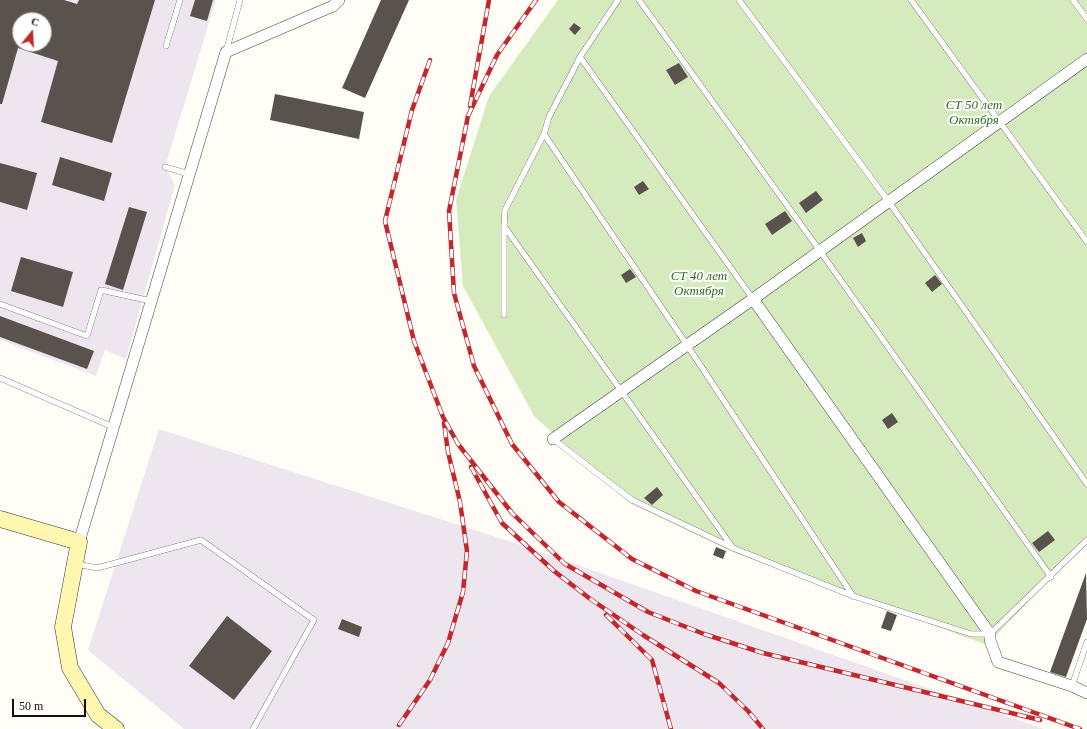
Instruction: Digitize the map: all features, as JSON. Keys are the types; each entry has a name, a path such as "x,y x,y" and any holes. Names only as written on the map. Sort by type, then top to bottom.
{"street":[{"path":"116,729 98,715 70,668 63,627 79,542 226,52 333,6 338,0"},
{"path":"553,439 753,299 1087,59"},
{"path":"753,299 990,634 990,640 998,662 1072,686 1087,694"},
{"path":"0,518 79,542"}],"lane":[{"path":"166,46 180,0"},
{"path":"226,52 240,0"},
{"path":"504,315 505,210 544,134 549,117 580,57 618,0"},
{"path":"639,0 820,251 1051,577"},
{"path":"739,0 889,202 1087,484"},
{"path":"911,0 1087,242"},
{"path":"1073,0 1086,17"},
{"path":"580,57 753,299"},
{"path":"544,134 687,345 853,596"},
{"path":"165,167 189,174"},
{"path":"504,226 733,548"},
{"path":"0,304 87,336 101,290 151,301"},
{"path":"0,378 113,427"},
{"path":"553,439 632,500 733,548 853,596 971,634 990,634 1051,577 1087,540"},
{"path":"75,564 97,568 201,540 314,620 253,729"},
{"path":"1072,686 1087,642"}],"shaded area":[{"path":"0,0 216,0 165,167 175,185 126,359 105,350 96,376 0,340"},
{"path":"159,429 518,544 1044,729 184,729 88,650"}],"green space":[{"name":"СТ 40 лет Октября","path":"558,0 1087,0 1087,540 987,645 735,553 628,502 534,416 463,286 456,200 489,96"}],"building":[{"path":"0,0 64,0 77,4 79,0 155,0 112,143 41,122 58,61 30,52 52,52 52,12 12,12 12,52 17,52 2,104 0,104"},
{"path":"195,0 213,0 207,21 190,16"},
{"path":"381,0 409,0 365,98 342,88"},
{"path":"574,23 581,28 575,35 569,29"},
{"path":"679,63 688,77 675,85 666,70"},
{"path":"275,94 364,112 359,139 270,120"},
{"path":"60,157 112,173 104,201 52,185"},
{"path":"0,163 37,173 27,210 0,202"},
{"path":"643,181 649,189 639,195 634,187"},
{"path":"816,191 823,200 806,213 799,203"},
{"path":"129,207 147,212 123,290 105,284"},
{"path":"785,211 792,221 772,235 765,224"},
{"path":"862,233 866,241 858,247 853,238"},
{"path":"21,257 73,272 63,307 11,291"},
{"path":"630,269 636,277 626,283 621,275"},
{"path":"935,275 942,284 932,292 925,283"},
{"path":"0,316 94,351 87,369 0,337"},
{"path":"892,413 898,422 888,429 882,420"},
{"path":"657,487 663,495 652,505 644,498"},
{"path":"1048,531 1055,540 1039,552 1032,543"},
{"path":"716,547 726,551 723,559 713,555"},
{"path":"1086,573 1087,619 1066,677 1050,672"},
{"path":"887,611 897,615 891,631 881,628"},
{"path":"227,616 272,651 234,700 189,666"},
{"path":"342,619 362,627 359,637 338,629"}],"railway":[{"path":"470,106 489,0"},
{"path":"536,0 497,55 468,116 449,211 454,293 474,366 512,444 559,502 632,559 696,591 1080,729"},
{"path":"430,60 412,110 385,221 414,341 443,417 458,444 512,513 565,564 648,612 704,634 763,653 1040,720"},
{"path":"399,725 430,680 448,643 463,592 467,551 460,502 448,452 444,423"},
{"path":"471,467 502,523 554,571 589,598 643,635 719,683 748,711 763,729"},
{"path":"606,615 652,660 671,729"}],"park label":[{"name":"СТ 50 лет Октября","path":"974,114"}]}
